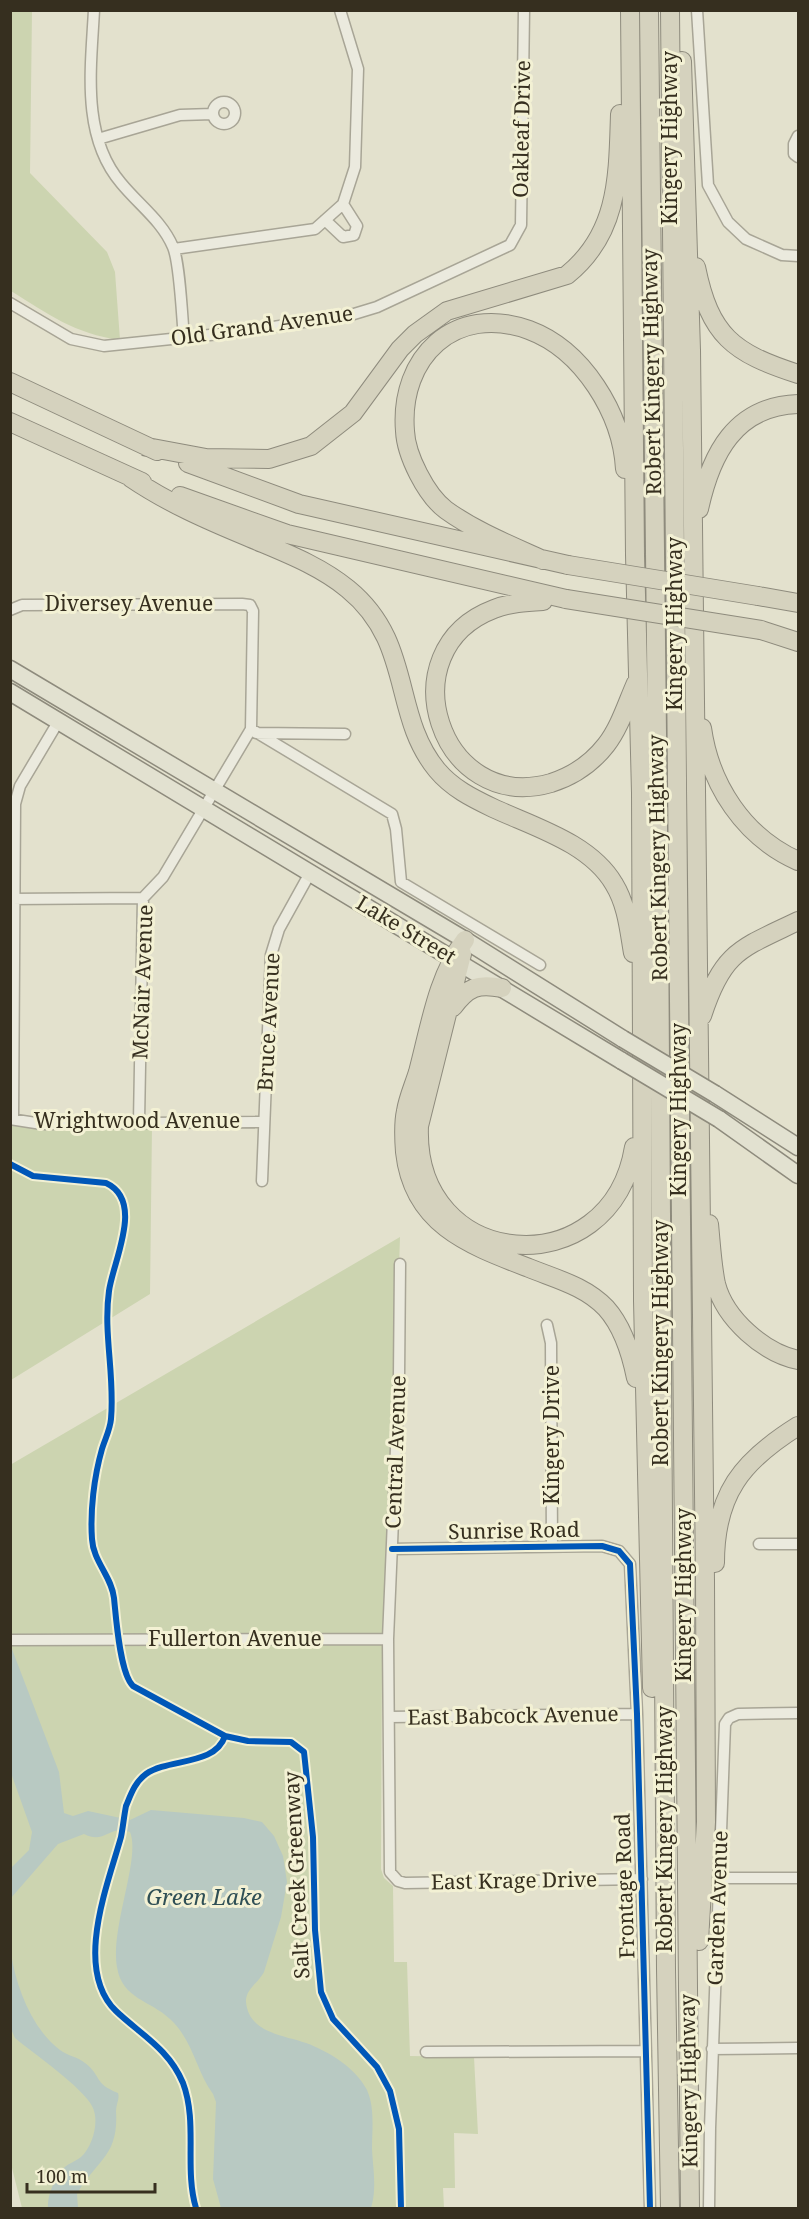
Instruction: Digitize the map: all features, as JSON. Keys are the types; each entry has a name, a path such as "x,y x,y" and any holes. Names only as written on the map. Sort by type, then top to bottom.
{"highway":[{"path":"147,447 206,458 269,459 311,446 353,413 400,349 434,319 447,311 551,282 567,275 579,265 601,235 615,191 624,10"},
{"path":"630,10 635,555 639,675 642,1010 640,1092 648,1581"},
{"name":"Robert Kingery Highway","path":"649,10 670,2208"},
{"name":"Kingery Highway","path":"670,10 690,2208"},
{"path":"681,10 691,350 692,638 706,1822 689,2129"},
{"path":"683,93 690,130 696,266 700,287 712,317 726,339 747,354 798,374"},
{"path":"543,560 483,532 444,509 421,478 407,447 403,407 410,378 433,346 459,330 494,323 529,330 562,349 591,380 613,418 625,456 628,510 635,555"},
{"path":"10,382 147,447 299,504 568,565 798,603"},
{"path":"692,540 712,460 720,447 742,426 759,415 777,407 798,404"},
{"path":"10,422 131,478 287,534 566,599 798,635"},
{"path":"131,478 164,500 314,566 361,601 389,641 417,732 436,769 469,796 585,853 596,861 615,884 628,924 642,1010"},
{"path":"758,596 798,591"},
{"path":"566,599 522,602 492,610 465,627 453,639 438,670 434,702 442,732 459,757 483,776 513,786 543,785 570,775 597,756 608,742 639,675"},
{"path":"760,630 798,642"},
{"path":"692,638 702,729 715,779 741,818 755,834 798,861"},
{"path":"697,1032 716,977 724,965 749,944 798,921"},
{"path":"465,940 456,960 406,1112 404,1141 413,1190 431,1216 463,1241 585,1290 613,1317 629,1348 636,1379 666,1968"},
{"path":"456,960 449,1013 422,1108 418,1139 425,1174 439,1204 462,1226 490,1239 525,1245 548,1242 576,1232 603,1212 617,1194 629,1169 640,1092"},
{"path":"449,1013 471,987 479,985 502,988"},
{"path":"698,1133 716,1284 723,1304 771,1352 798,1360"},
{"path":"705,1712 714,1643 715,1555 725,1502 736,1479 751,1459 798,1426"}],"main road":[{"name":"Lake Street","path":"10,669 465,940 798,1147"},
{"name":"Lake Street","path":"10,692 719,1119 798,1175"}],"street":[{"path":"94,10 91,66 92,113 98,139 120,182 160,223 174,249 184,338"},
{"path":"174,249 315,229 343,204 355,167 358,69 340,10"},
{"name":"Oakleaf Drive","path":"510,245 521,225 524,10"},
{"path":"697,10 708,185 714,200 728,222 746,239 782,255 798,256"},
{"path":"98,139 180,115 213,114"},
{"path":"798,136 794,144 794,154 798,157"},
{"path":"325,220 343,237 354,235 357,226 343,204"},
{"name":"Old Grand Avenue","path":"10,303 81,343 112,346 248,332 354,314 377,307 510,245"},
{"name":"Diversey Avenue","path":"10,610 22,605 249,605 253,611 254,624 253,731"},
{"path":"12,1119 15,804 20,786 58,722"},
{"path":"253,731 345,734"},
{"path":"253,731 392,814 396,829 400,882 540,965"},
{"name":"McNair Avenue","path":"138,1122 143,897 163,877 253,731"},
{"name":"Bruce Avenue","path":"262,1181 271,955 279,928 310,873"},
{"path":"13,899 143,897"},
{"name":"Wrightwood Avenue","path":"12,1119 42,1124 264,1122"},
{"name":"Central Avenue","path":"390,1872 388,1639 399,1377 400,1264"},
{"name":"Kingery Drive","path":"547,1325 551,1343 552,1546"},
{"path":"759,1544 798,1544"},
{"name":"Sunrise Road","path":"392,1549 602,1546 619,1551 630,1564"},
{"name":"Frontage Road","path":"630,1564 637,1714 650,2208"},
{"name":"Fullerton Avenue","path":"10,1640 388,1639"},
{"name":"Garden Avenue","path":"709,2208 712,2049 725,1724 729,1718 738,1714 798,1713"},
{"name":"East Babcock Avenue","path":"388,1717 637,1714"},
{"name":"East Krage Drive","path":"390,1872 398,1881 405,1882 642,1879"},
{"path":"719,1878 798,1878"},
{"path":"712,2049 798,2048"},
{"path":"426,2052 646,2051"}],"green space":[{"path":"10,11 32,11 30,173 107,252 115,272 120,340 75,328 11,291"},
{"path":"11,1117 152,1126 150,1294 11,1380"},
{"path":"400,1237 392,1485 382,1661 381,1869 384,1878 393,1886 394,1962 407,1962 410,2056 474,2057 478,2134 454,2133 455,2188 443,2188 444,2208 22,2208 10,2160 10,1465"}],"water":[{"name":"Green Lake","path":"10,1644 59,1772 64,1813 73,1816 88,1811 130,1820 151,1810 244,1818 262,1822 274,1836 283,1856 287,1882 281,1917 264,1972 246,1998 248,2012 253,2020 268,2031 306,2043 332,2056 356,2074 362,2082 370,2097 372,2112 374,2186 371,2208 221,2208 213,2179 216,2102 213,2094 178,2027 162,2013 131,1993 120,1978 117,1967 118,1933 132,1859 130,1832 117,1830 97,1837 84,1834 58,1844 11,1898 11,1868 29,1850 32,1832 11,1773"},
{"path":"11,1953 21,1993 41,2031 60,2050 85,2063 101,2083 118,2093 114,2139 105,2157 77,2194 78,2208 48,2208 49,2198 62,2170 81,2157 89,2146 94,2133 94,2112 78,2089 15,2038 11,2029"}],"cycle path":[{"name":"Salt Creek Greenway","path":"10,1164 33,1176 106,1183 117,1192 123,1203 124,1232 109,1291 108,1307 112,1387 111,1419 93,1494 92,1539 96,1555 113,1590 119,1645 125,1670 133,1686 225,1736 248,1741 291,1742 304,1752 313,1837 315,1930 321,1992 333,2019 377,2067 390,2091 399,2129 401,2208"},
{"path":"392,1549 602,1546 619,1551 630,1564 637,1714 650,2208"},
{"path":"196,2208 191,2177 190,2114 183,2083 162,2051 116,2011 103,1993 97,1973 95,1950 102,1902 121,1837 126,1806 136,1784 142,1777 156,1769 202,1757 212,1752 220,1746 225,1736"}]}
